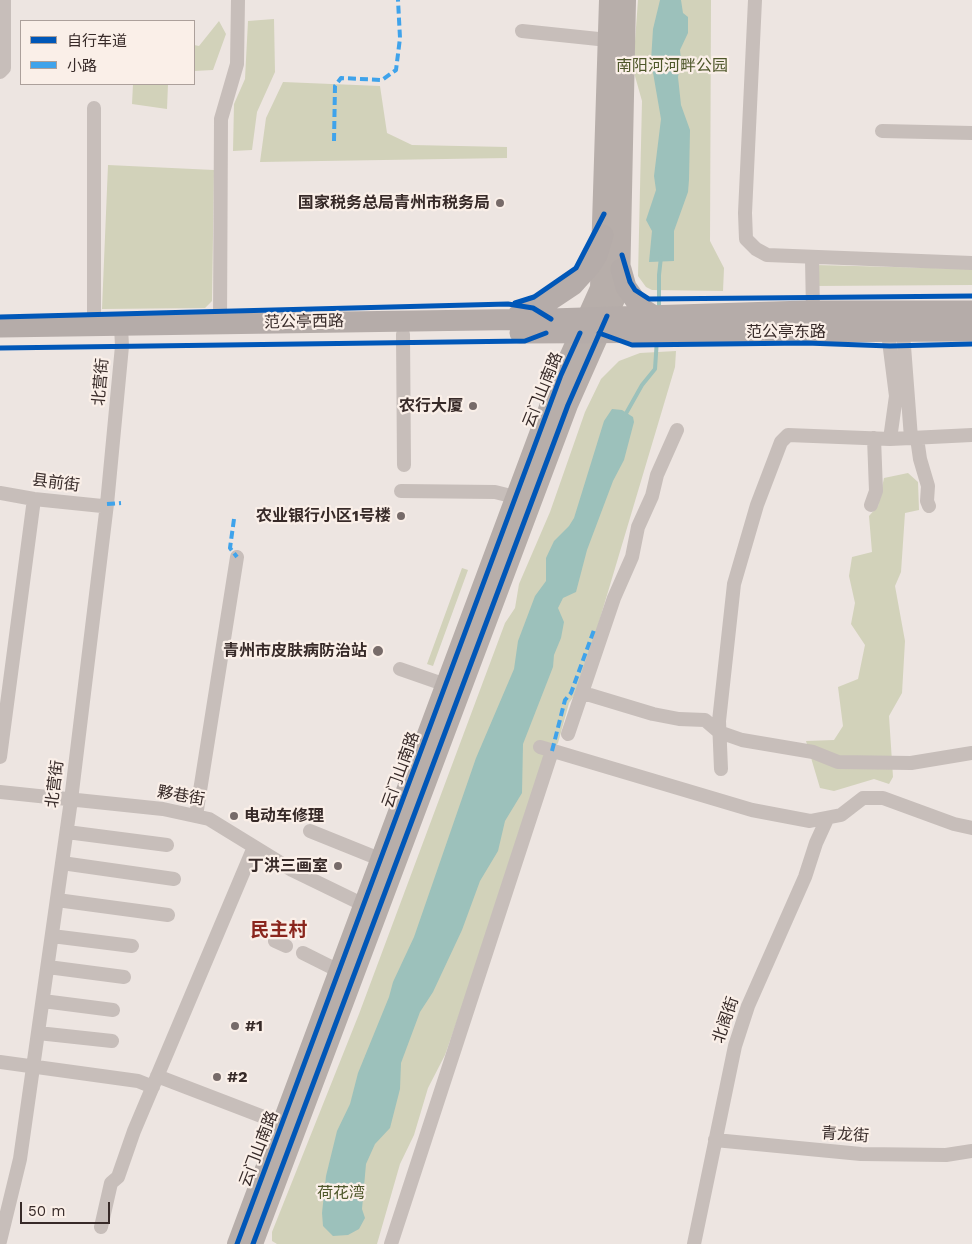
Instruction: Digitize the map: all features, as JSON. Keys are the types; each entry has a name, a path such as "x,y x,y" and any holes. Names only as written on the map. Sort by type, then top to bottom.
{"main road":[{"name":"云门山南路","path":"250,1244 282,1124 339,971 382,860 568,406 593,325 600,288 603,235 609,0"},
{"name":"云门山南路","path":"250,1244 453,688 515,497 561,375 593,325 620,288 626,0"},
{"path":"505,319 549,301 573,285 597,255 603,235"},
{"path":"621,269 626,287 651,324"},
{"name":"范公亭东路","path":"593,325 972,310"},
{"name":"范公亭东路","path":"808,317 896,333 972,331"},
{"name":"范公亭西路","path":"0,336 121,331 220,323 505,319 593,325"},
{"name":"范公亭西路","path":"0,328 94,327 121,331 403,334 593,325"}],"street":[{"path":"0,72 4,68 4,0"},
{"path":"220,323 221,119 237,64 238,0"},
{"path":"755,0 745,213 746,239 756,249 767,255 812,259 972,263"},
{"path":"522,30 608,40"},
{"path":"94,108 94,327"},
{"path":"882,131 972,133"},
{"path":"808,317 812,259"},
{"name":"北营街","path":"0,1241 20,1159 67,832 107,504 121,331"},
{"path":"896,333 914,438 928,486 927,501 929,506"},
{"path":"890,439 896,396 896,333"},
{"path":"403,334 404,465"},
{"path":"568,734 614,598 632,557 638,527 652,496 657,475 677,430"},
{"path":"721,769 719,732 723,671 734,584 754,514 781,442 788,435 890,439 972,436"},
{"path":"871,505 876,491 874,438"},
{"path":"401,491 495,492 515,497"},
{"name":"县前街","path":"0,493 34,499 102,506 107,504"},
{"path":"0,757 34,499"},
{"path":"196,816 236,558"},
{"path":"400,668 453,688"},
{"path":"581,695 590,695 653,714 679,719 705,720 719,732 742,740 814,752 838,762 911,763 972,753"},
{"path":"391,1244 546,749 752,810 810,821 841,816 863,798 884,798 954,824 972,828"},
{"name":"夥巷街","path":"0,792 163,809 209,819 292,870 364,905"},
{"name":"北阁街","path":"694,1244 728,1071 748,1006 805,877 816,843 827,819"},
{"path":"310,831 382,860"},
{"path":"67,832 168,846"},
{"path":"101,1227 111,1183 118,1177 155,1081 254,848"},
{"path":"62,863 174,879"},
{"path":"57,900 168,915"},
{"path":"52,936 132,946"},
{"path":"302,953 339,971"},
{"path":"48,967 124,977"},
{"path":"43,1001 114,1010"},
{"path":"38,1033 112,1041"},
{"path":"0,1062 138,1081 155,1081 282,1124"},
{"name":"青龙街","path":"715,1140 861,1154 946,1155 972,1151"}],"green space":[{"name":"南阳河河畔公园","path":"638,0 711,0 710,241 724,268 723,291 652,290 646,287 638,276 642,101 633,69"},
{"path":"274,19 275,72 257,112 252,150 233,151 234,104 245,79 248,21"},
{"path":"219,21 226,34 213,70 195,71 195,45 199,46"},
{"path":"283,82 380,86 387,133 412,145 507,147 507,158 260,162 266,118"},
{"path":"133,85 168,85 167,109 132,104"},
{"path":"108,165 214,170 212,301 205,308 102,309"},
{"path":"815,265 972,269 972,285 813,286"},
{"name":"荷花湾","path":"676,351 675,367 579,689 569,703 558,743 552,751 445,1055 428,1088 414,1135 400,1164 377,1244 277,1244 272,1241 272,1232 359,1014 505,623 515,608 519,584 550,512 585,412 601,379 619,361 640,353"},
{"path":"908,473 918,482 919,510 905,513 901,572 895,586 905,641 902,693 889,716 893,777 889,784 874,779 834,791 820,788 806,741 834,740 843,726 838,687 858,679 865,645 851,624 855,603 849,576 852,557 872,552 869,516 878,506 884,478"},
{"path":"462,568 468,570 433,666 427,664"}],"water":[{"path":"660,0 681,0 683,13 688,17 688,33 680,50 681,60 678,77 681,105 690,130 689,180 688,192 674,231 674,261 649,262 652,231 646,220 656,190 654,176 661,119 651,61 653,29"},
{"path":"612,409 622,410 633,417 634,422 624,460 613,481 587,550 576,592 563,598 558,608 564,622 561,638 554,655 553,667 523,744 522,793 505,821 498,851 480,881 462,930 433,992 420,1012 401,1063 400,1089 390,1128 375,1144 366,1164 362,1209 365,1218 359,1229 348,1235 333,1236 323,1226 322,1213 326,1176 337,1131 350,1104 358,1073 389,997 393,982 414,937 476,758 514,669 518,641 535,596 546,581 546,558 554,541 574,518 604,421"}],"waterway":[{"path":"659,309 661,257"},
{"path":"624,417 642,385 655,369 657,339"}],"marked path":[{"path":"334,141 335,86 341,78 382,80 396,70 400,38 398,0"},
{"path":"107,504 121,503"},
{"path":"234,519 230,548 237,557"},
{"path":"552,751 565,700 571,693 594,630"}],"cycle path":[{"path":"515,303 534,297 576,268 604,214"},
{"path":"622,255 630,282 635,290 649,299 972,296"},
{"path":"0,317 508,304 533,308 551,319"},
{"path":"253,1244 568,405 607,316"},
{"path":"0,348 525,341 546,333"},
{"path":"237,1244 561,375 580,333"},
{"path":"599,333 632,345 806,343 890,346 972,344"}],"place":[{"name":"国家税务总局青州市税务局","path":"500,203"},
{"name":"农行大厦","path":"473,406"},
{"name":"农业银行小区1号楼","path":"401,516"},
{"name":"青州市皮肤病防治站","path":"378,651"},
{"name":"电动车修理","path":"234,816"},
{"name":"丁洪三画室","path":"338,866"},
{"name":"#1","path":"235,1026"},
{"name":"#2","path":"217,1077"}],"district":[{"name":"民主村","path":"279,930"}]}
